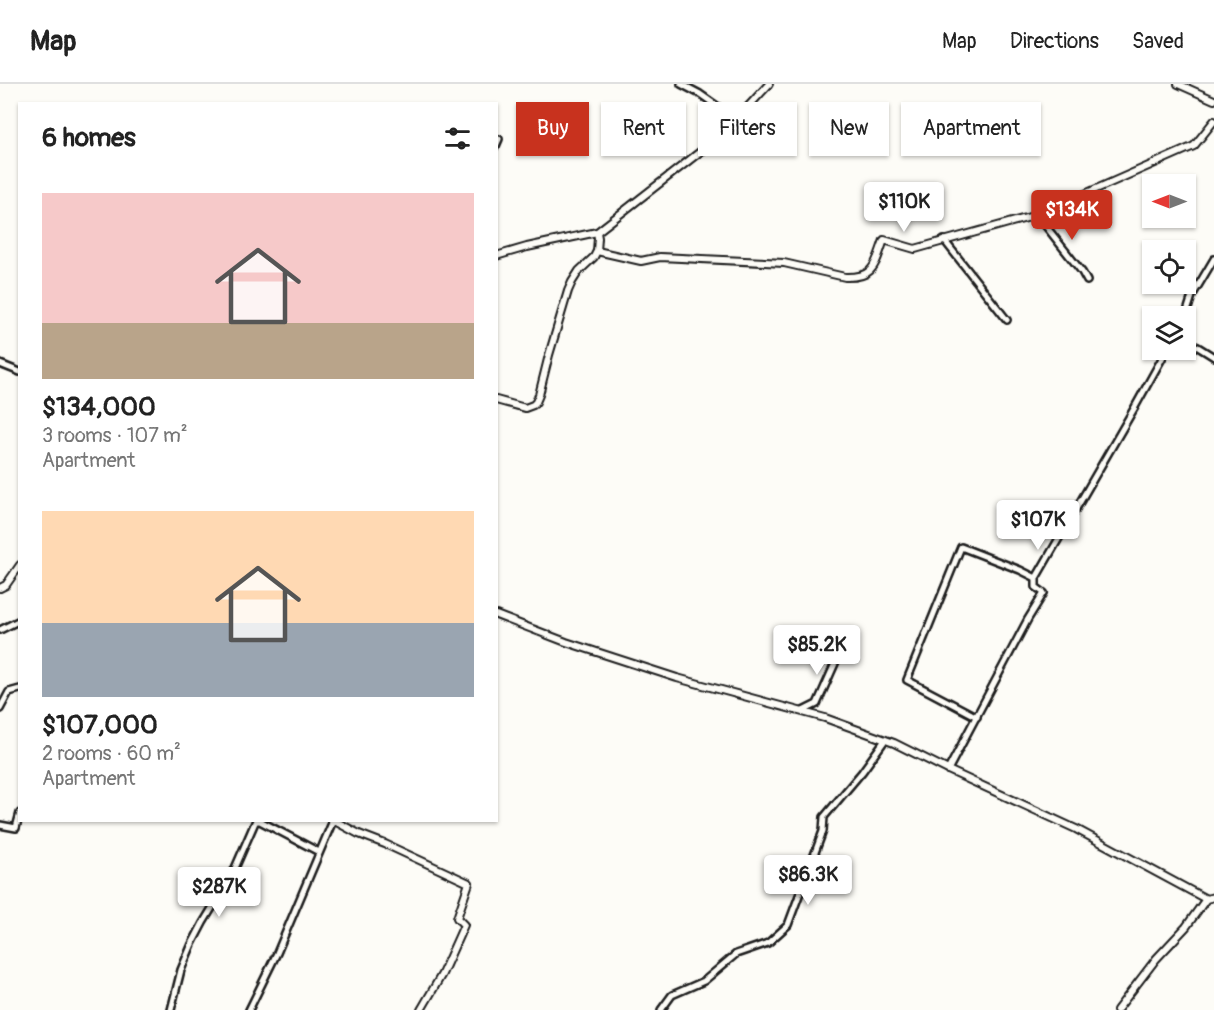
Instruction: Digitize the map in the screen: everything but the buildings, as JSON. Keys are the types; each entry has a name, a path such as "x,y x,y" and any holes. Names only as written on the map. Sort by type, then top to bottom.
{"street":[{"path":"681,84 711,102"},
{"path":"753,102 769,84"},
{"path":"1178,84 1214,100"},
{"path":"597,251 641,261 660,257 784,263 855,278 872,269 884,240 915,249 1037,214 1194,146 1214,121"},
{"path":"498,255 597,232 698,153"},
{"path":"1037,214 1087,281"},
{"path":"498,401 525,408 536,402 568,291 579,271 597,251 597,232"},
{"path":"944,240 1008,320"},
{"path":"1189,306 1192,296 1214,259"},
{"path":"1196,345 1214,357"},
{"path":"948,770 1044,593 1036,587 1036,578 1160,360"},
{"path":"0,364 18,371"},
{"path":"977,717 907,680 961,547 1036,578"},
{"path":"0,588 6,585 18,568"},
{"path":"498,616 566,642 676,678 803,711 885,740 1077,829 1206,899"},
{"path":"0,630 18,621"},
{"path":"803,711 818,704 841,650"},
{"path":"0,709 9,692 18,690"},
{"path":"661,1010 672,995 704,981 736,954 768,943 788,925 823,831 824,817 862,772 885,740"},
{"path":"0,825 16,828 18,820"},
{"path":"171,1010 181,970 192,944 232,875 256,822"},
{"path":"262,822 319,852"},
{"path":"249,1010 277,953 332,822"},
{"path":"335,822 469,883 457,918 464,925 442,974 421,1010"},
{"path":"1117,1010 1156,959 1186,927 1206,899 1214,897"}]}
